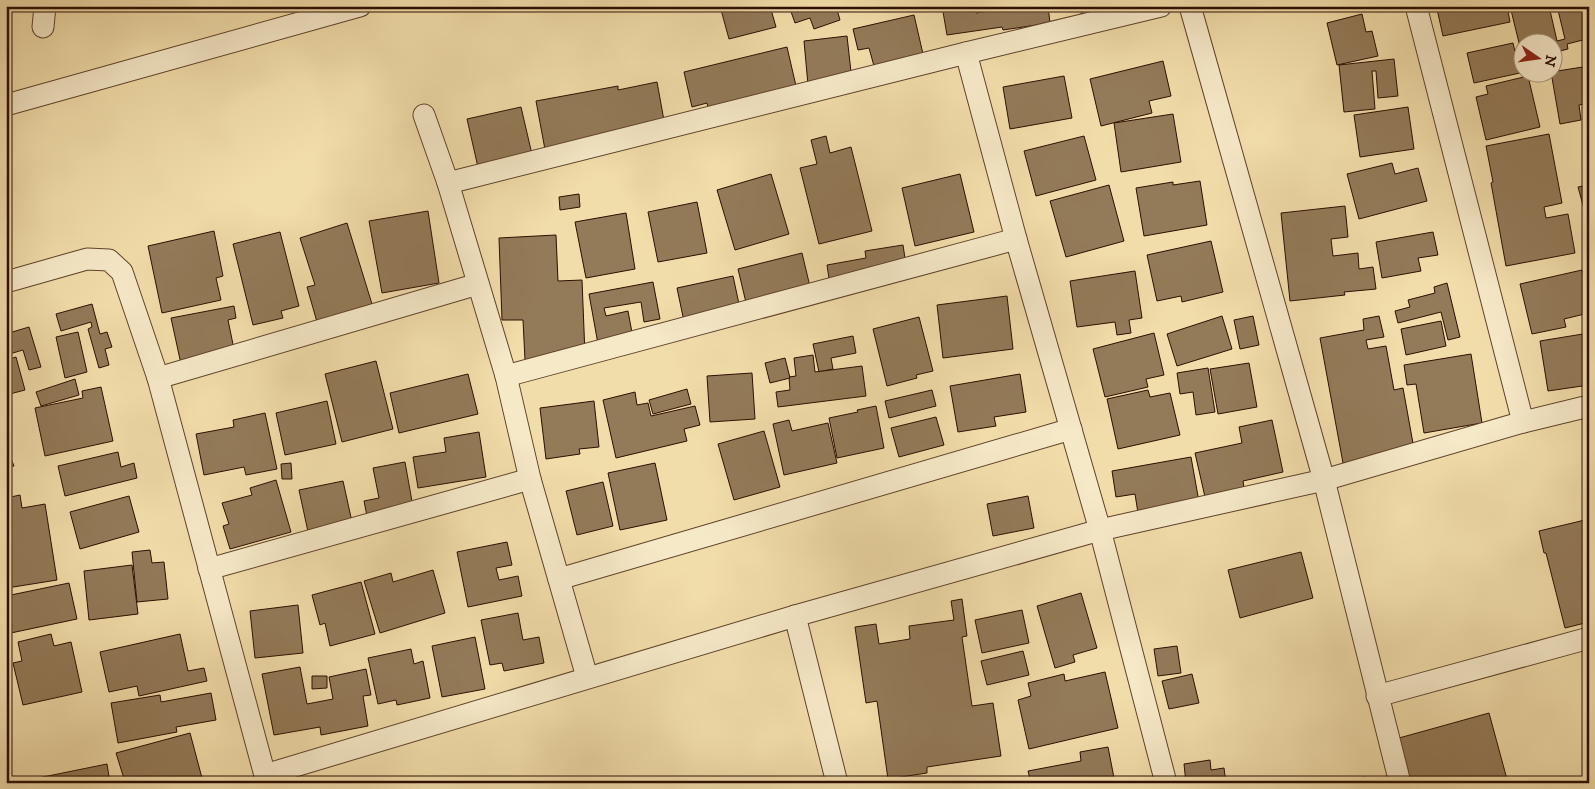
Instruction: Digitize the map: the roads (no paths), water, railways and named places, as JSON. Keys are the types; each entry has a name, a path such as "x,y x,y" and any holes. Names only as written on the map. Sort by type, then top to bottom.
{"street":[{"path":"6,105 360,6"},
{"path":"448,183 966,53 1162,6"},
{"path":"1190,6 1324,480 1400,783"},
{"path":"1416,6 1524,422"},
{"path":"966,53 1016,239 1100,530 1166,783"},
{"path":"424,115 448,183 506,376 530,479 587,677"},
{"path":"506,376 1016,239"},
{"path":"6,282 87,260 110,260 122,272 158,378 266,779 587,677 1100,530 1324,480 1524,422 1589,406"},
{"path":"158,378 478,284"},
{"path":"559,579 1071,429"},
{"path":"209,570 530,479"},
{"path":"795,616 837,783"},
{"path":"1377,696 1589,638"}]}
